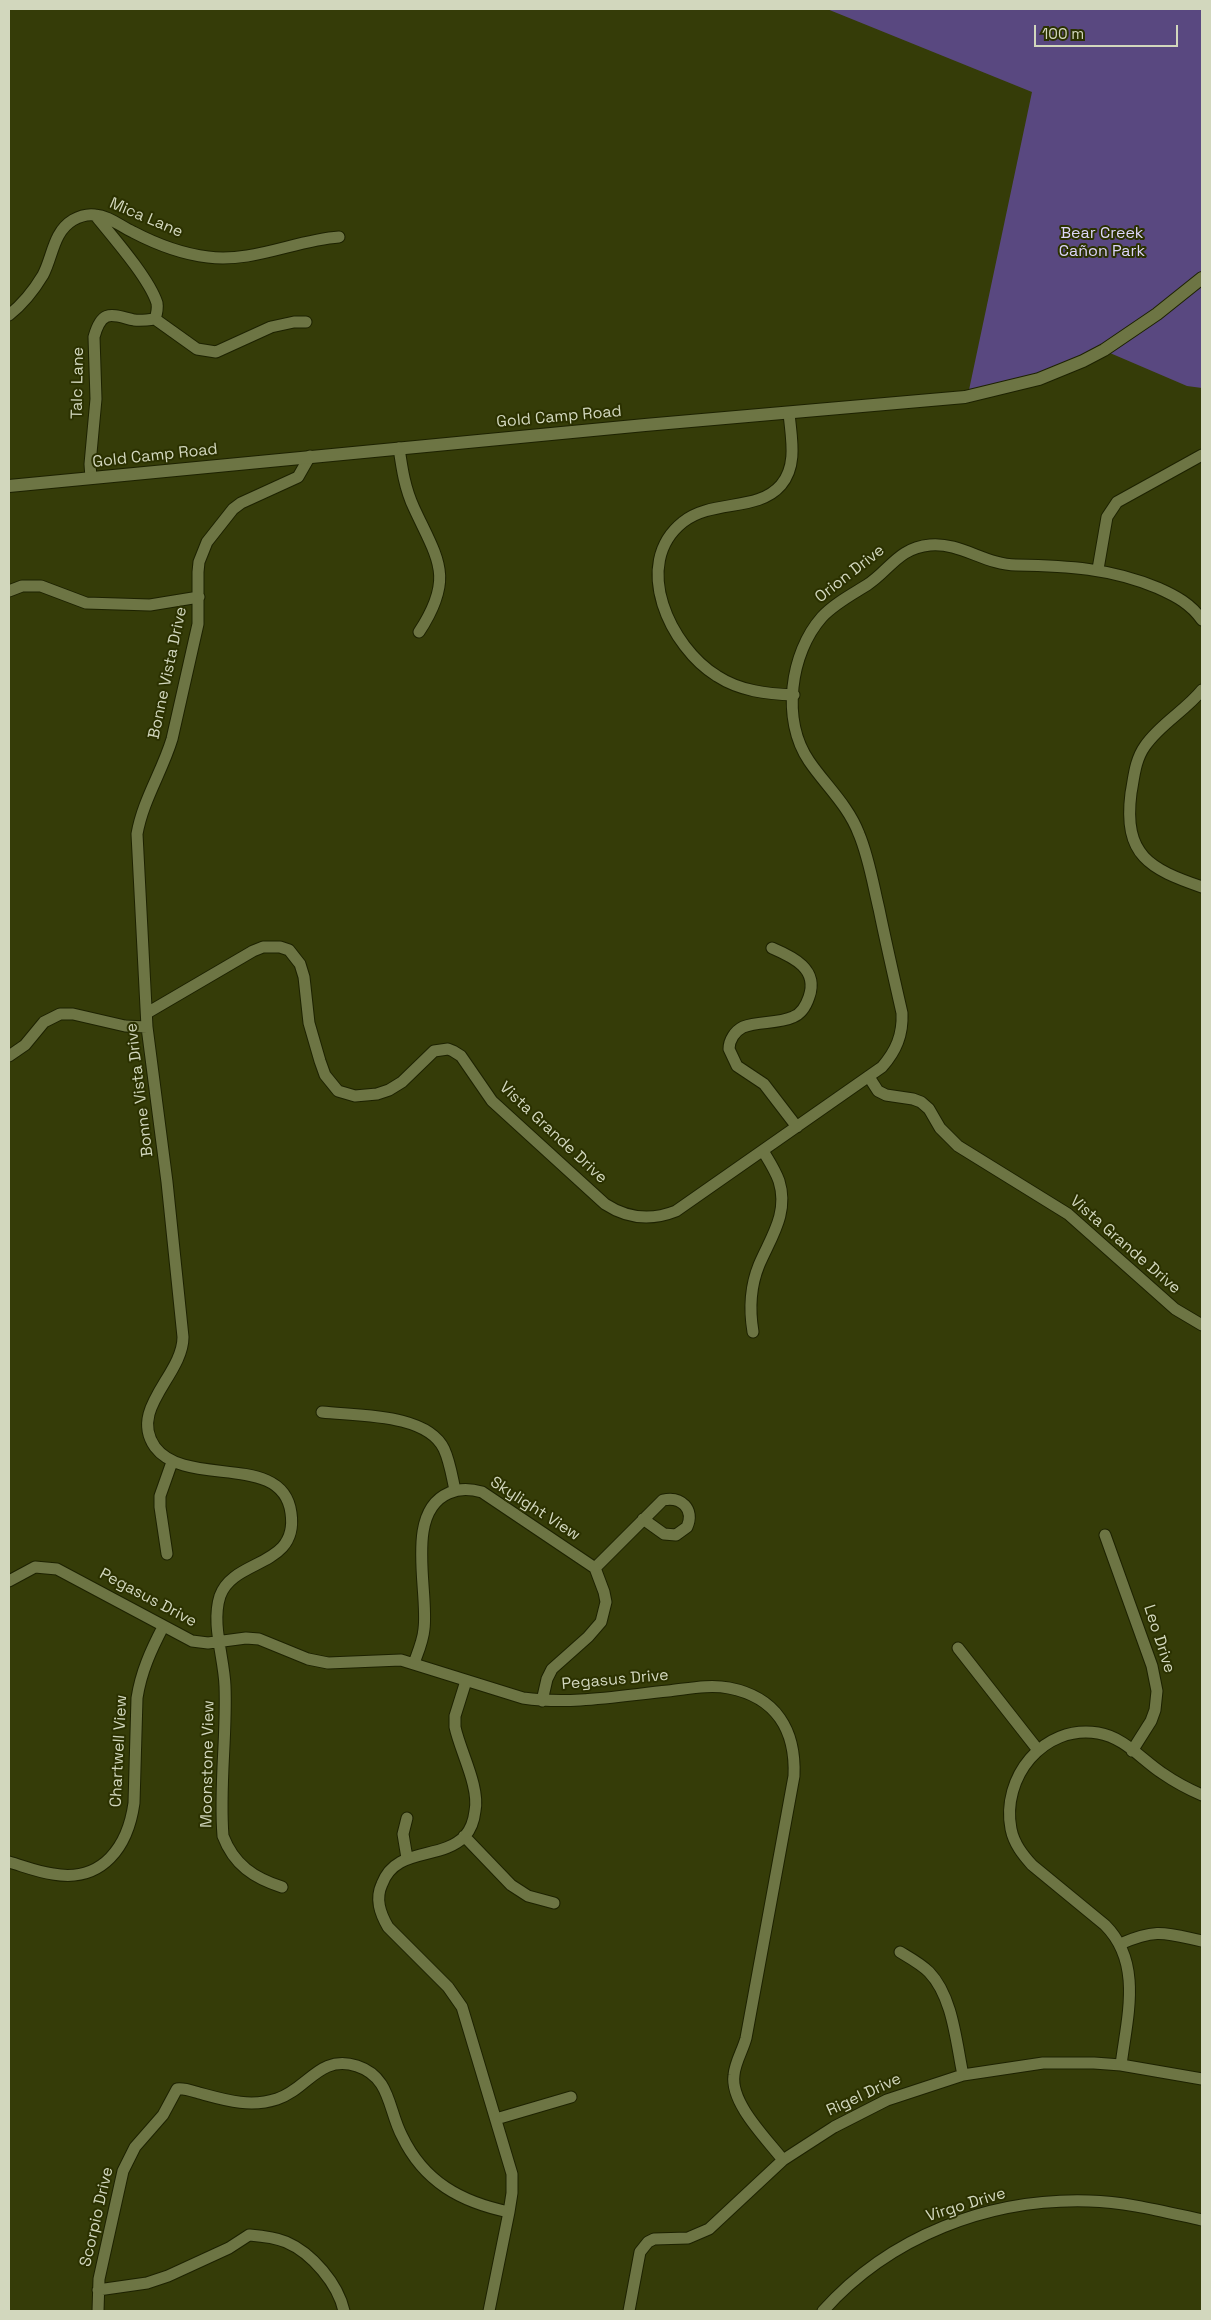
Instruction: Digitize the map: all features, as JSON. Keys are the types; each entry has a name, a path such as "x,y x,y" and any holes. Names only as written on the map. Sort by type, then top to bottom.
{"street":[{"name":"Mica Lane","path":"9,315 19,307 42,275 55,243 65,225 81,216 95,215 107,218 134,233 170,248 207,257 237,257 320,238 339,237"},
{"path":"95,215 126,254 149,288 157,303 155,319 197,349 216,352 271,327 294,322 306,322"},
{"name":"Gold Camp Road","path":"9,486 310,456 964,397 1039,379 1065,370 1104,350 1157,314 1202,278"},
{"name":"Talc Lane","path":"91,478 90,464 96,399 94,337 97,328 102,319 109,314 116,314 134,320 155,319"},
{"path":"789,413 793,457 789,472 782,484 764,498 702,510 682,522 667,540 660,564 659,576 663,603 676,634 686,649 706,668 718,677 745,688 761,692 794,695"},
{"path":"399,448 406,488 434,551 440,574 437,598 419,632"},
{"path":"1098,570 1107,517 1117,502 1202,455"},
{"name":"Bonne Vista Drive","path":"172,1462 156,1448 148,1429 150,1409 177,1363 181,1354 183,1337 167,1182 147,1027 137,834 142,809 167,755 172,739 198,624 200,562 207,542 241,503 298,477 303,472 310,456"},
{"name":"Orion Drive","path":"868,1077 882,1067 895,1050 901,1033 902,1013 869,865 859,834 844,805 802,750 795,728 794,695 797,666 801,652 814,627 836,605 876,579 888,565 910,550 920,546 943,545 998,563 1071,566 1098,570 1138,580 1189,604 1202,620"},
{"path":"9,591 22,586 41,586 86,602 150,604 199,597"},
{"path":"1202,690 1194,700 1159,730 1144,748 1136,764 1129,815 1132,838 1144,858 1168,875 1202,887"},
{"name":"Vista Grande Drive","path":"147,1013 252,951 263,947 280,947 289,950 300,964 304,977 309,1023 325,1075 338,1091 355,1096 377,1094 390,1090 402,1082 434,1051 448,1049 453,1051 461,1056 486,1093 504,1112 605,1204 626,1216 651,1218 676,1212 868,1077 878,1091 886,1095 913,1098 921,1102 929,1109 947,1137 975,1157 1068,1214 1175,1309 1202,1325"},
{"path":"772,948 793,957 805,967 812,984 807,1003 796,1016 787,1020 743,1028 731,1039 729,1049 737,1066 764,1084 797,1127"},
{"path":"9,1056 25,1045 44,1022 60,1014 73,1014 125,1026 147,1027"},
{"path":"753,1332 750,1307 753,1285 759,1265 778,1227 782,1203 779,1182 763,1151"},
{"path":"322,1412 399,1421 422,1426 430,1432 443,1448 455,1490 437,1500 426,1515 423,1525 424,1629 414,1663"},
{"path":"167,1554 160,1496 172,1462 182,1466 264,1479 280,1489 291,1512 289,1534 282,1549 234,1578 222,1592 217,1612 220,1641"},
{"name":"Skylight View","path":"455,1490 474,1490 492,1497 595,1568"},
{"path":"542,1701 546,1679 552,1669 595,1630 602,1617 606,1602 595,1568 643,1519"},
{"name":"Leo Drive","path":"1106,1535 1152,1666 1157,1691 1152,1721 1132,1751"},
{"name":"Pegasus Drive","path":"9,1581 36,1567 57,1569 192,1641 201,1643 246,1638 260,1639 308,1659 328,1663 392,1659 414,1663 523,1698 542,1701 575,1701 716,1686 734,1689 755,1696 767,1704 783,1722 794,1746 794,1776 746,2038 734,2073 734,2081 742,2106 783,2160"},
{"name":"Chartwell View","path":"9,1862 52,1874 84,1873 105,1863 122,1844 130,1825 134,1803 139,1683 147,1657 163,1627"},
{"name":"Moonstone View","path":"220,1641 225,1683 223,1836 228,1849 242,1867 263,1880 282,1887"},
{"path":"958,1648 1038,1750"},
{"path":"466,1680 455,1716 454,1726 476,1801 474,1818 464,1836 446,1847 406,1858 397,1863 384,1877 378,1896 382,1916 388,1927 448,1987 462,2007 512,2174 509,2212 489,2311"},
{"path":"1121,2065 1130,1984 1128,1961 1120,1944 1105,1925 1032,1865 1015,1843 1010,1818 1011,1794 1021,1770 1038,1750 1061,1737 1086,1732 1108,1735 1161,1773 1202,1796"},
{"path":"406,1858 403,1834 407,1818"},
{"path":"464,1836 511,1885 528,1896 554,1903"},
{"path":"1120,1944 1142,1935 1157,1932 1202,1941"},
{"path":"900,1952 919,1963 929,1972 942,1993 964,2075"},
{"name":"Rigel Drive","path":"629,2311 640,2252 648,2242 654,2238 688,2238 710,2229 783,2160 858,2113 918,2088 964,2075 1043,2063 1094,2062 1202,2079"},
{"name":"Scorpio Drive","path":"98,2311 98,2290 122,2171 134,2147 158,2122 174,2092 180,2088 239,2103 265,2102 288,2094 318,2070 327,2066 337,2064 357,2066 375,2076 384,2085 401,2135 420,2164 432,2177 455,2194 471,2202 509,2212"},
{"path":"496,2119 571,2097"},
{"name":"Virgo Drive","path":"823,2311 864,2272 902,2246 945,2226 992,2211 1047,2202 1090,2201 1136,2206 1202,2220"},
{"path":"98,2290 147,2283 168,2276 229,2248 249,2235 284,2241 304,2253 330,2282 341,2299 344,2311"}],"green space":[{"name":"Bear Creek Cañon Park","path":"827,9 1202,9 1202,388 1187,386 1110,353 969,390 1032,92"}]}
